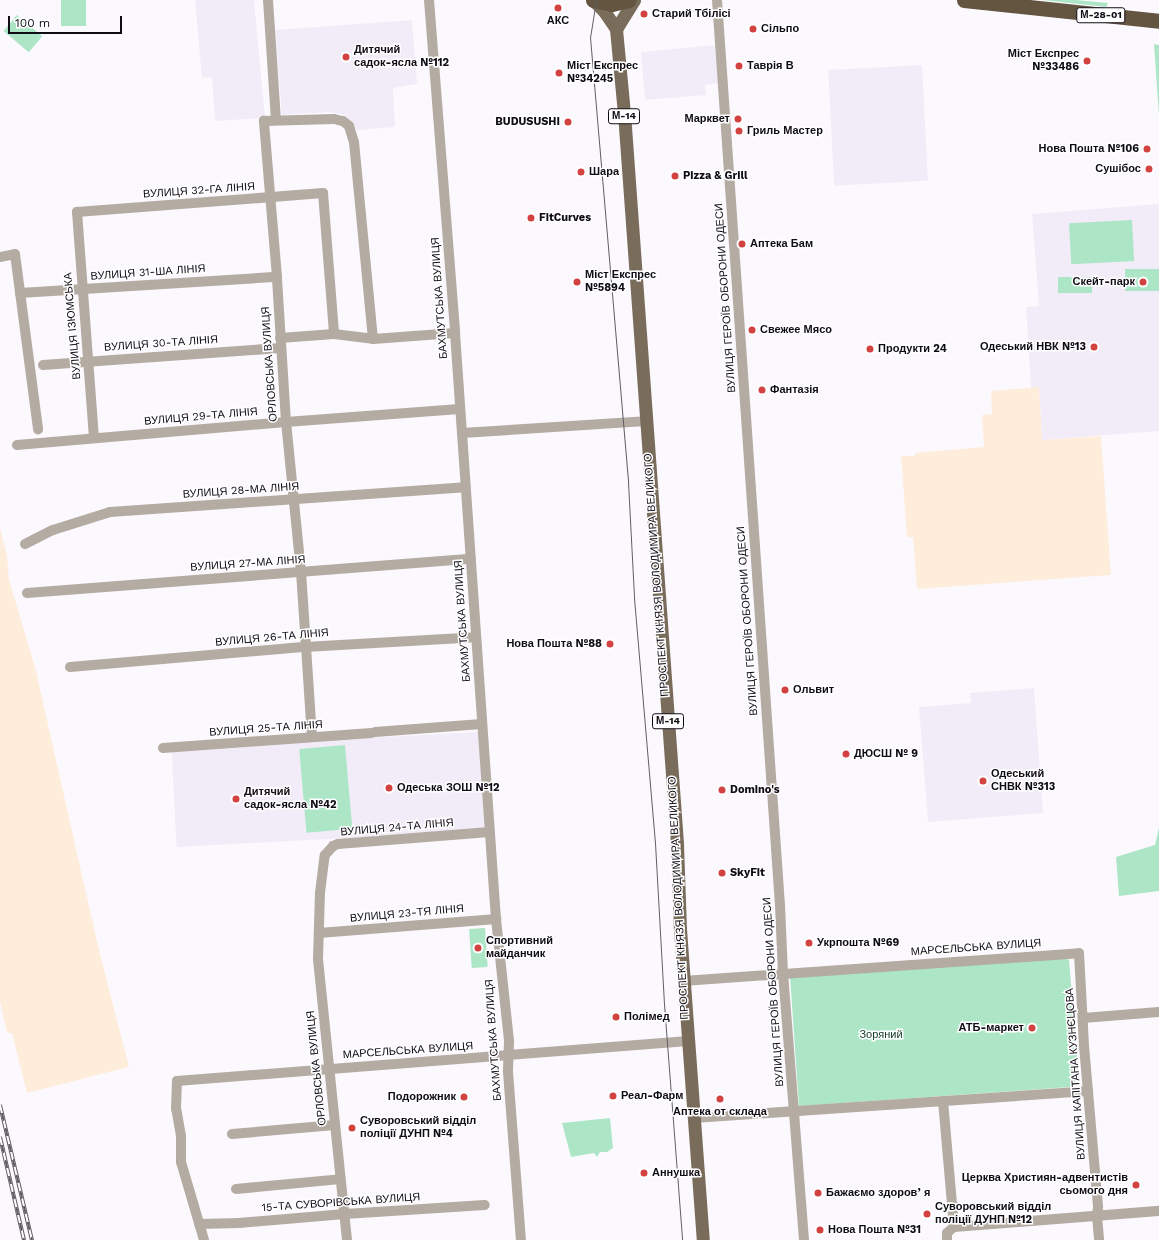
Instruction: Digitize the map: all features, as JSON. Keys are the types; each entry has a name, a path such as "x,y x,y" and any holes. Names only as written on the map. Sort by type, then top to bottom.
{"highway":[{"name":"М-14","path":"593,0 612,4 629,0"},
{"name":"М-28-01","path":"964,0 1158,19"}],"main road":[{"name":"ПРОСПЕКТ КНЯЗЯ ВОЛОДИМИРА ВЕЛИКОГО","path":"593,0 604,11 616,30 677,844 683,981 703,1240"},
{"path":"616,30 634,0"}],"street":[{"path":"268,0 276,120 334,119 343,121 349,126 352,133 373,339"},
{"name":"БАХМУТСЬКА ВУЛИЦЯ","path":"429,0 455,333 496,919 509,1055 521,1240"},
{"name":"ВУЛИЦЯ ГЕРОЇВ ОБОРОНИ ОДЕСИ","path":"717,0 780,905 783,973 804,1240"},
{"name":"ОРЛОВСЬКА ВУЛИЦЯ","path":"276,120 264,121 269,198 277,277 286,422 300,572 304,647 312,737"},
{"name":"ВУЛИЦЯ 32-ГА ЛІНІЯ","path":"76,212 323,193 334,334"},
{"name":"ВУЛИЦЯ ІЗЮМСЬКА","path":"76,212 81,290 94,438"},
{"path":"0,257 15,254 38,429"},
{"name":"ВУЛИЦЯ 31-ША ЛІНІЯ","path":"20,293 277,277"},
{"name":"ВУЛИЦЯ 30-ТА ЛІНІЯ","path":"42,365 88,362 280,343 334,334 373,339 455,333"},
{"name":"ВУЛИЦЯ 29-ТА ЛІНІЯ","path":"17,445 286,422 460,410"},
{"path":"462,433 646,421"},
{"name":"ВУЛИЦЯ 28-МА ЛІНІЯ","path":"25,544 53,530 110,512 465,487"},
{"name":"ВУЛИЦЯ 27-МА ЛІНІЯ","path":"27,593 471,559"},
{"name":"ВУЛИЦЯ 26-ТА ЛІНІЯ","path":"70,667 304,647 476,637"},
{"name":"ВУЛИЦЯ 25-ТА ЛІНІЯ","path":"163,748 482,724"},
{"name":"ВУЛИЦЯ 24-ТА ЛІНІЯ","path":"320,893 325,855 333,846 338,844 490,832"},
{"name":"ОРЛОВСЬКА ВУЛИЦЯ","path":"320,893 318,959 342,1179 347,1240"},
{"name":"ВУЛИЦЯ 23-ТЯ ЛІНІЯ","path":"319,934 496,919"},
{"name":"МАРСЕЛЬСЬКА ВУЛИЦЯ","path":"683,981 1079,953"},
{"name":"ВУЛИЦЯ КАПІТАНА КУЗНЄЦОВА","path":"1079,953 1088,1091 1098,1207 1097,1216 1099,1240"},
{"path":"1083,1018 1159,1012"},
{"name":"МАРСЕЛЬСЬКА ВУЛИЦЯ","path":"199,1224 181,1162 181,1136 176,1109 177,1081 688,1042"},
{"path":"694,1118 1088,1091"},
{"path":"943,1101 954,1227"},
{"path":"232,1134 336,1125"},
{"path":"236,1189 342,1179"},
{"name":"15-ТА СУВОРІВСЬКА ВУЛИЦЯ","path":"199,1224 239,1223 345,1214 485,1205"},
{"path":"947,1240 947,1233 954,1227 1159,1211"},
{"path":"199,1224 204,1240"}],"shaded area":[{"path":"195,0 254,0 265,118 215,121 212,77 202,78"},
{"name":"Дитячий садок-ясла №112","path":"412,20 417,84 393,88 395,127 357,130 345,115 329,112 282,115 275,30"},
{"path":"715,45 718,83 705,85 706,95 645,100 641,52"},
{"path":"922,65 928,181 834,186 828,70"},
{"name":"Одеський НВК №13","path":"1159,204 1159,431 1042,440 1039,388 1031,388 1026,307 1039,306 1032,214"},
{"path":"1039,387 1042,440 1101,436 1111,575 917,589 913,537 907,537 901,456 915,456 915,453 984,447 982,415 992,414 991,391"},
{"path":"0,528 7,556 9,580 35,667 98,946 129,1067 27,1093 12,1033 7,1033 0,1002"},
{"name":"Одеський СНВК №313","path":"1034,688 1043,813 928,822 919,707 971,703 970,693"},
{"path":"479,732 484,831 177,847 171,748"}],"green space":[{"path":"61,0 86,0 86,26 61,26"},
{"path":"1043,0 1076,0 1108,3 1106,7"},
{"path":"17,15 42,36 29,52 4,31"},
{"path":"1154,44 1159,45 1159,116"},
{"path":"1132,220 1134,261 1071,264 1069,223"},
{"name":"Скейт-парк","path":"1125,269 1159,269 1159,291 1125,291"},
{"path":"1058,277 1092,277 1092,293 1058,293"},
{"path":"345,745 352,829 306,833 299,749"},
{"path":"1159,828 1159,891 1119,896 1116,857 1155,845"},
{"name":"Спортивний майданчик","path":"485,928 488,967 472,968 469,929"},
{"name":"Зоряний","path":"1063,957 1069,960 1079,1078 1070,1087 799,1106 790,976"},
{"path":"610,1118 613,1148 607,1152 600,1152 597,1157 594,1153 571,1157 562,1123"}],"tram line":[{"path":"596,0 590,37 628,482 634,598 655,843 664,1004 682,1240"}],"railway":[{"path":"0,1105 32,1240"},
{"path":"0,1137 24,1240"}],"place":[{"name":"АКС","path":"558,8"},
{"name":"Старий Тбілісі","path":"644,14"},
{"name":"Сільпо","path":"753,29"},
{"name":"Дитячий садок-ясла №112","path":"346,57"},
{"name":"Міст Експрес №33486","path":"1087,61"},
{"name":"Таврія В","path":"739,66"},
{"name":"Міст Експрес №34245","path":"559,73"},
{"name":"Марквет","path":"738,119"},
{"name":"BUDUSUSHI","path":"568,122"},
{"name":"Гриль Мастер","path":"739,131"},
{"name":"Нова Пошта №106","path":"1147,149"},
{"name":"Сушібос","path":"1149,169"},
{"name":"Шара","path":"581,172"},
{"name":"Pizza & Grill","path":"675,176"},
{"name":"FitCurves","path":"531,218"},
{"name":"Аптека Бам","path":"742,244"},
{"name":"Міст Експрес №5894","path":"577,282"},
{"name":"Скейт-парк","path":"1143,282"},
{"name":"Свежее Мясо","path":"752,330"},
{"name":"Одеський НВК №13","path":"1094,347"},
{"name":"Продукти 24","path":"870,349"},
{"name":"Фантазія","path":"762,390"},
{"name":"Нова Пошта №88","path":"610,644"},
{"name":"Ольвит","path":"785,690"},
{"name":"ДЮСШ № 9","path":"846,754"},
{"name":"Одеський СНВК №313","path":"983,781"},
{"name":"Одеська ЗОШ №12","path":"389,788"},
{"name":"Domino's","path":"722,790"},
{"name":"Дитячий садок-ясла №42","path":"236,799"},
{"name":"SkyFit","path":"722,873"},
{"name":"Укрпошта №69","path":"809,943"},
{"name":"Спортивний майданчик","path":"478,948"},
{"name":"Полімед","path":"616,1017"},
{"name":"АТБ-маркет","path":"1032,1028"},
{"name":"Реал-Фарм","path":"613,1096"},
{"name":"Подорожник","path":"464,1097"},
{"name":"Аптека от склада","path":"720,1099"},
{"name":"Суворовський відділ поліції ДУНП №4","path":"352,1128"},
{"name":"Аннушка","path":"644,1173"},
{"name":"Церква Християн-адвентистів сьомого дня","path":"1136,1185"},
{"name":"Бажаємо здоровʼя","path":"818,1193"},
{"name":"Суворовський відділ поліції ДУНП №12","path":"927,1214"},
{"name":"Нова Пошта №31","path":"820,1230"}]}
